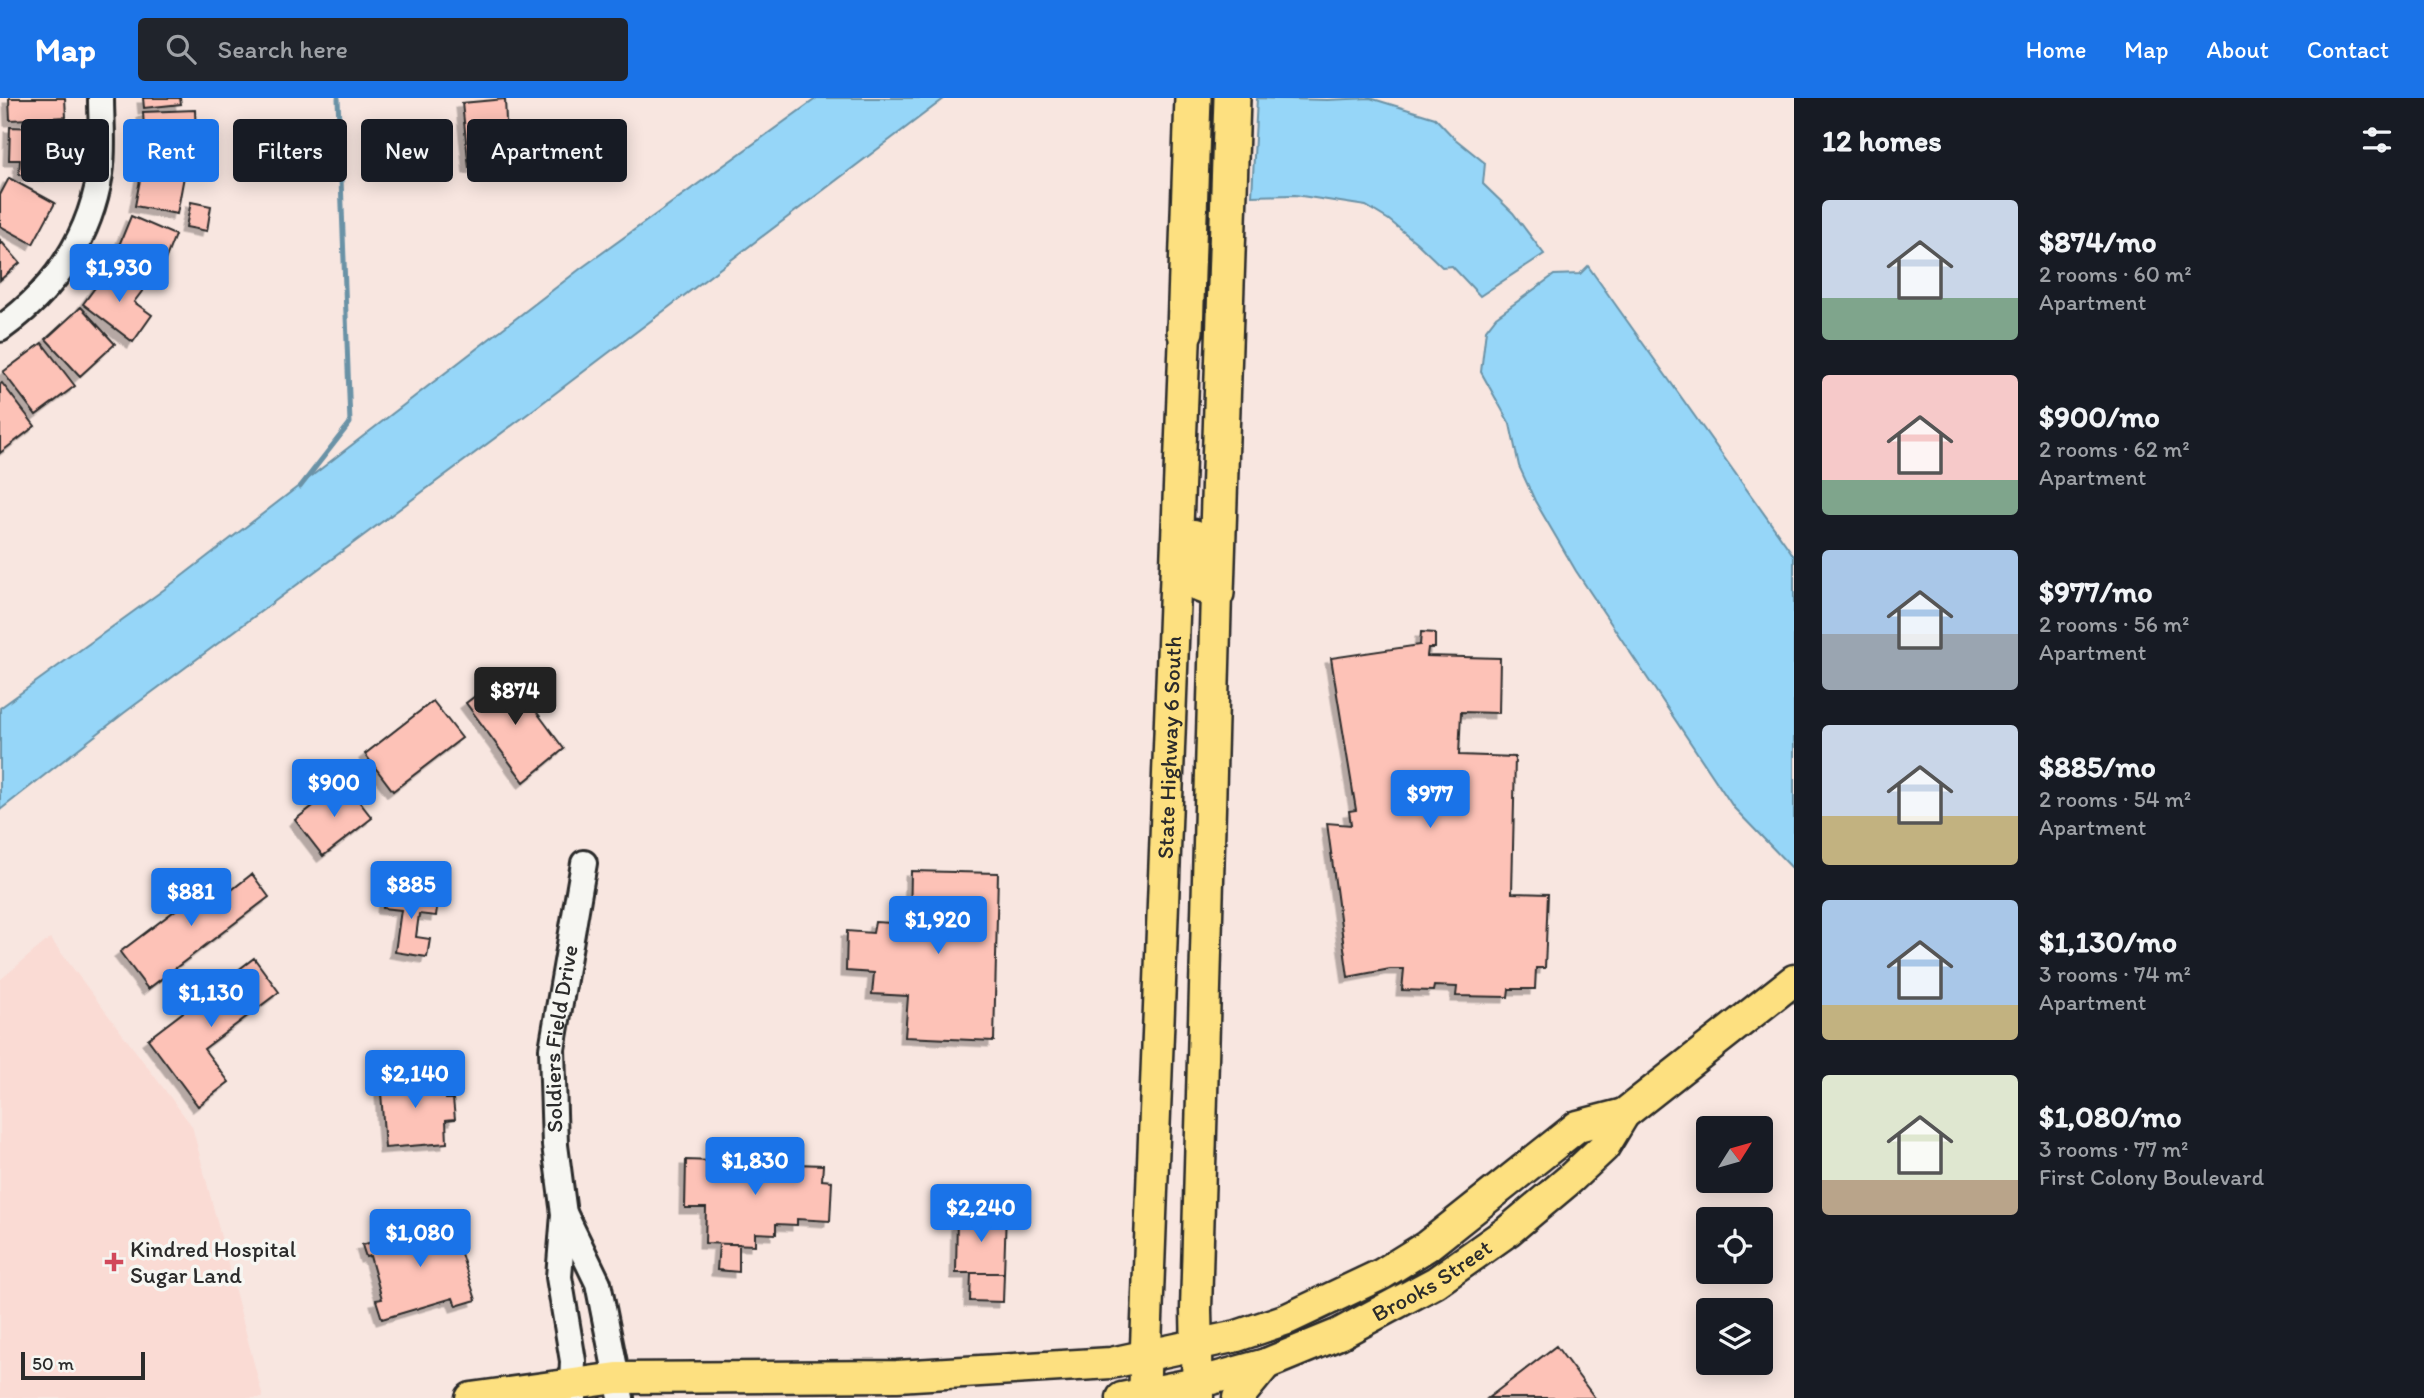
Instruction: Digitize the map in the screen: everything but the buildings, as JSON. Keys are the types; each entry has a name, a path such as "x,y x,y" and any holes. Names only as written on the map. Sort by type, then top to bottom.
{"highway":[{"name":"State Highway 6 South","path":"1185,331 1193,98"},
{"name":"State Highway 6 South","path":"1216,593 1233,98"}],"main road":[{"name":"State Highway 6 South","path":"1136,1397 1145,1356 1185,331"},
{"path":"1179,499 1197,542 1200,587 1216,593"},
{"path":"1176,591 1191,603 1196,615 1195,646 1213,680"},
{"name":"State Highway 6 South","path":"1197,1391 1216,593"},
{"name":"Brooks Street","path":"1136,1397 1197,1391 1339,1334 1436,1282 1481,1251 1561,1186 1604,1147 1624,1114 1794,980"},
{"name":"Brooks Street","path":"471,1398 1111,1363 1237,1336 1287,1319 1382,1274 1427,1247 1578,1126 1624,1114"},
{"path":"1238,1398 1266,1364"}],"street":[{"path":"0,329 43,293 67,264 83,232 100,172 101,98"},
{"name":"Soldiers Field Drive","path":"573,1392 573,1361 559,1277 564,1214 555,1145 552,1049 584,863"},
{"name":"Soldiers Field Drive","path":"564,1214 598,1283 619,1388"}],"shaded area":[{"name":"Kindred Hospital Sugar Land","path":"50,938 192,1126 263,1398 0,1398 0,980"}],"green space":[{"path":"1207,98 1217,98 1207,335 1203,247"}],"water":[{"path":"817,98 945,98 537,407 124,713 0,810 0,708 173,583 580,269"},
{"path":"1257,98 1370,98 1435,118 1454,138 1485,163 1483,184 1513,213 1544,254 1480,296 1452,266 1442,267 1389,220 1366,206 1295,195 1252,196"},
{"path":"1588,266 1794,556 1794,870 1734,808 1576,571 1535,501 1519,466 1510,424 1481,372 1486,330 1496,317 1554,275 1580,274"}],"waterway":[{"path":"300,487 350,423 338,98"}],"place":[{"name":"Kindred Hospital Sugar Land","path":"114,1262"}]}
